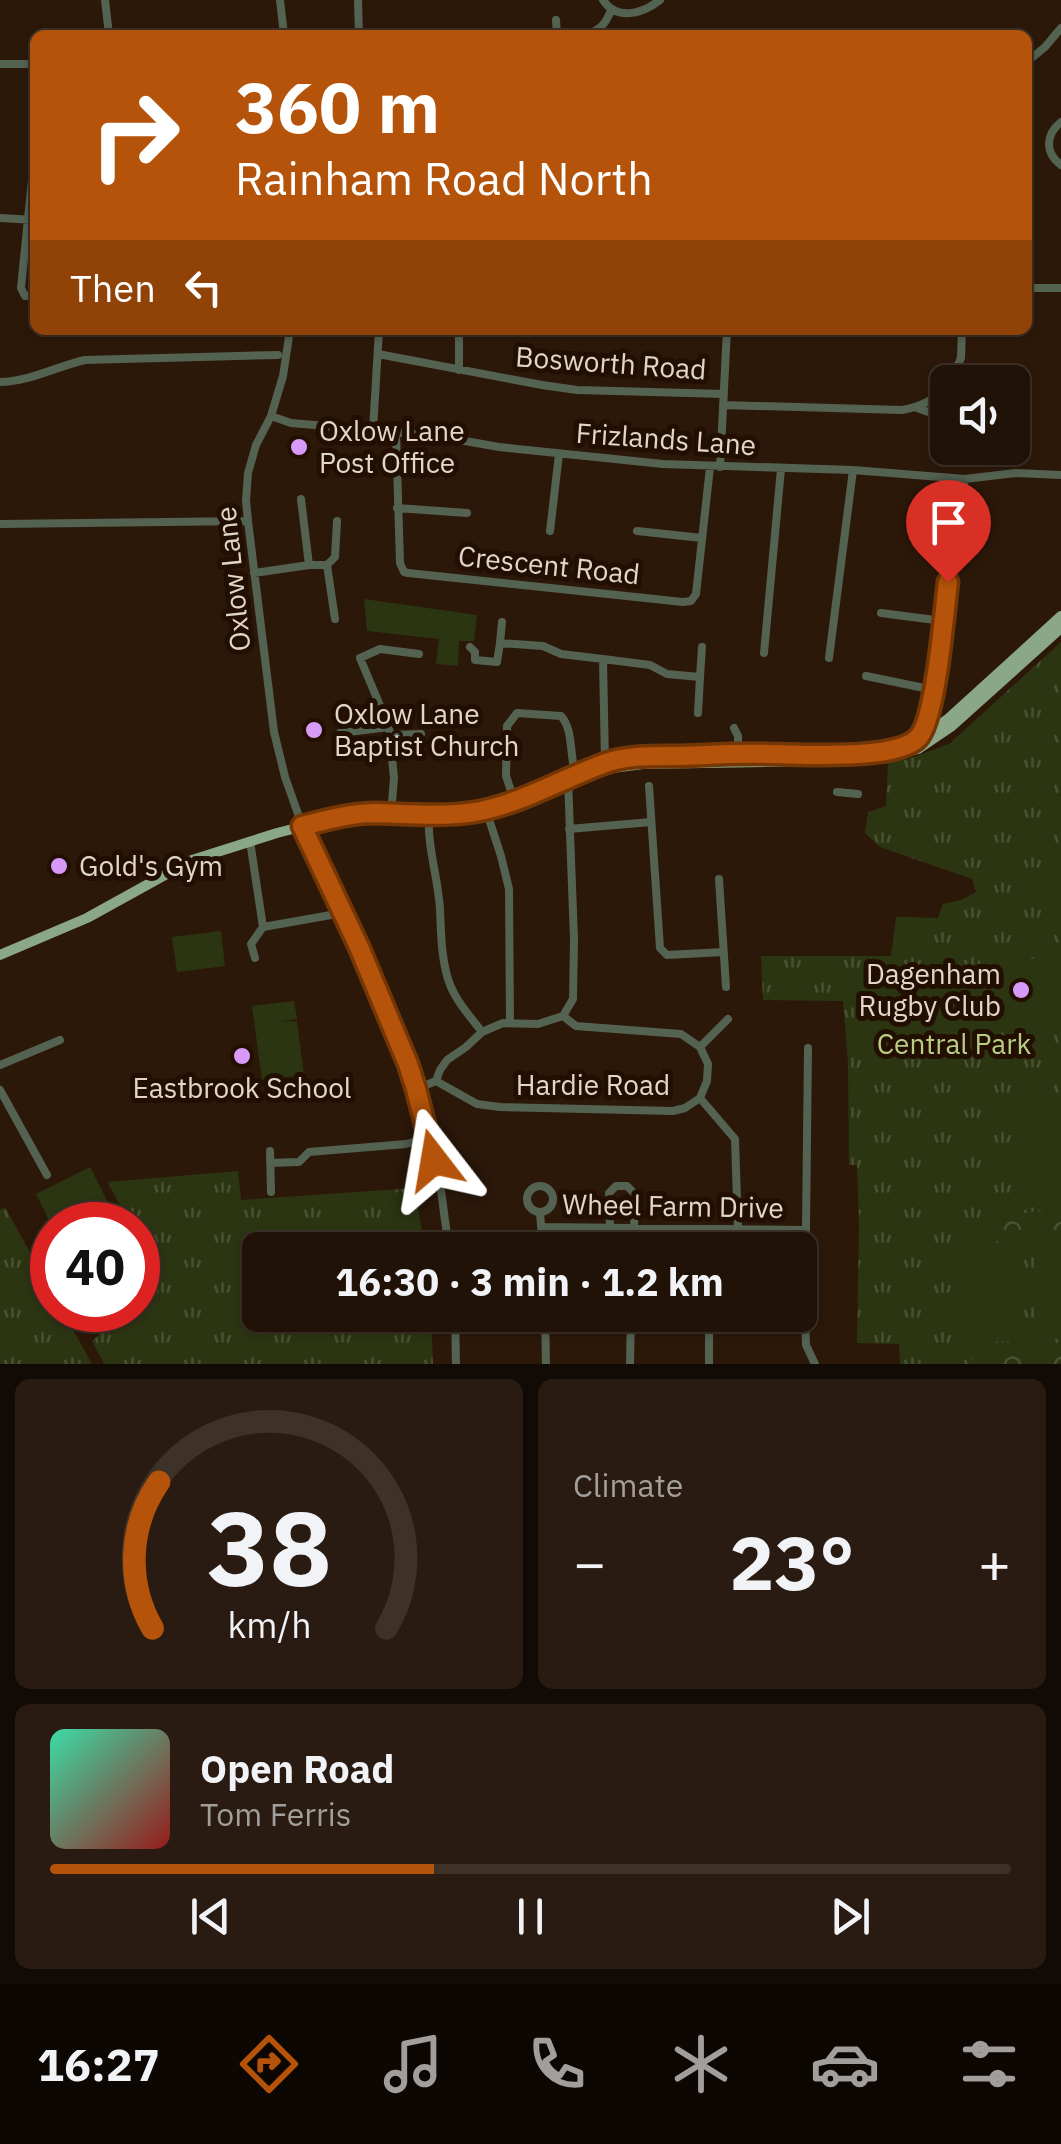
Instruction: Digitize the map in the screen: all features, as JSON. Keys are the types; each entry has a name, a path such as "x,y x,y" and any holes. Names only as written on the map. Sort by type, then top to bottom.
{"main road":[{"path":"0,955 86,918 192,860 349,815 486,810 605,763 646,756 854,754 896,748 917,740 949,718 1061,616"},
{"path":"590,770 643,764 858,761 908,752 952,726 1061,628"}],"street":[{"path":"105,0 108,30"},
{"path":"280,0 283,30"},
{"path":"358,0 359,30"},
{"path":"603,0 618,13 637,12 660,0"},
{"path":"597,30 612,10"},
{"path":"556,20 556,30"},
{"path":"1032,57 1061,28"},
{"path":"0,64 30,64"},
{"path":"1061,122 1049,138 1048,151 1061,165"},
{"path":"0,218 30,220"},
{"path":"30,227 21,288 23,295 30,296"},
{"path":"1032,288 1061,288"},
{"name":"Oxlow Lane","path":"289,335 283,376 248,473 246,500 274,732 302,826 374,983 416,1089 440,1182 447,1232"},
{"path":"373,430 380,335"},
{"path":"458,370 459,335"},
{"name":"Crescent Road","path":"396,432 400,563 407,573 691,601 696,594 715,467 728,335"},
{"path":"960,365 962,335"},
{"name":"Bosworth Road","path":"378,354 577,390 724,394"},
{"path":"0,382 32,378 85,360 278,355"},
{"path":"917,408 930,400"},
{"path":"723,405 917,408 930,413"},
{"name":"Frizlands Lane","path":"271,416 291,423 646,463 853,470 965,479 1015,473 1061,475"},
{"path":"550,531 559,454"},
{"path":"764,652 781,468"},
{"path":"829,658 853,470"},
{"path":"917,740 932,703 965,479"},
{"path":"301,499 309,565"},
{"name":"Crescent Road","path":"398,508 467,513"},
{"path":"0,524 248,521"},
{"path":"327,566 335,557 337,521"},
{"name":"Crescent Road","path":"637,532 702,538"},
{"path":"254,573 327,566"},
{"path":"327,566 335,619"},
{"path":"881,613 942,621"},
{"path":"470,647 475,660 497,662 502,622"},
{"path":"500,643 542,646 561,654 650,665 667,674 700,677"},
{"path":"698,713 702,647"},
{"path":"391,814 394,778 389,731 360,658 380,649 419,654"},
{"path":"603,658 605,763"},
{"path":"866,676 934,690"},
{"path":"932,703 936,711 949,718"},
{"path":"416,1089 436,1081 447,1060 482,1032 502,1023 538,1024 563,1016 573,1000 574,902 569,829 572,777 568,724 562,716 518,713 507,726 506,776 514,800"},
{"path":"734,728 738,754"},
{"path":"340,733 420,734"},
{"path":"649,786 660,948 667,955 723,952"},
{"path":"837,792 858,794"},
{"path":"486,810 510,889 510,1024"},
{"path":"429,815 448,980 482,1032"},
{"path":"569,829 651,822"},
{"path":"250,841 264,927"},
{"path":"719,879 726,987"},
{"path":"255,958 252,944 264,927 340,910"},
{"name":"Hardie Road","path":"436,1081 477,1104 500,1107 673,1111 700,1098 708,1064 700,1047 680,1034 576,1026 563,1016"},
{"name":"Hardie Road","path":"700,1047 728,1019"},
{"path":"0,1065 60,1040"},
{"path":"804,1230 808,1048"},
{"path":"0,1090 47,1175"},
{"path":"700,1098 735,1138 738,1230"},
{"path":"270,1164 299,1162 309,1152 406,1144 428,1138"},
{"path":"270,1150 271,1192"},
{"path":"610,1228 609,1193 616,1186 627,1186 635,1194 634,1228"},
{"path":"540,1212 542,1232"},
{"name":"Wheel Farm Drive","path":"542,1227 804,1230"},
{"path":"455,1332 456,1364"},
{"path":"546,1332 546,1364"},
{"path":"630,1364 631,1332"},
{"path":"709,1332 709,1364"},
{"path":"806,1332 806,1345 815,1364"}],"green space":[{"path":"364,599 477,615 474,641 459,641 458,666 436,664 439,639 367,631"},
{"name":"Central Park","path":"1061,642 1061,1364 900,1364 899,1344 857,1343 857,1165 849,1165 843,1001 763,1000 761,956 891,956 896,917 938,918 943,904 976,892 972,879 880,847 865,833 868,812 886,806 888,763 949,744"},
{"path":"1047,844 1061,847 1061,902 1036,897"},
{"path":"221,931 225,966 177,972 172,937"},
{"name":"Dagenham Rugby Club","path":"980,959 1061,959 1061,1021 980,1021"},
{"path":"964,975 965,1041 859,1044 857,978"},
{"path":"294,1001 297,1019 279,1022 297,1021 304,1075 262,1080 252,1006"},
{"path":"1061,1104 1061,1149 1021,1149 1020,1105"},
{"path":"1061,1154 1061,1198 1011,1199 1011,1155"},
{"path":"90,1167 108,1202 40,1202 36,1194"},
{"path":"238,1171 241,1200 415,1188 422,1232 242,1232 242,1332 432,1332 433,1364 104,1364 92,1341 102,1332 160,1332 160,1202 118,1202 108,1182"},
{"path":"5,1207 30,1253 30,1332 74,1332 92,1364 0,1364 0,1210"},
{"path":"1052,1210 1061,1213 1061,1240 1053,1245 1040,1237 1011,1243 983,1236 982,1231 989,1225 1006,1217"},
{"path":"960,1243 1021,1244 1019,1342 958,1341"},
{"path":"1037,1248 1061,1248 1061,1339 1035,1338"},
{"path":"996,1343 1043,1345 1050,1351 1061,1352 1061,1364 971,1364 976,1352"}],"place":[{"name":"Oxlow Lane Post Office","path":"299,447"},
{"name":"Oxlow Lane Baptist Church","path":"314,730"},
{"name":"Gold's Gym","path":"59,866"},
{"name":"Dagenham Rugby Club","path":"1021,990"},
{"name":"Eastbrook School","path":"242,1056"}],"route":[{"path":"434,1160 408,1064 302,826 349,815 442,815 486,810 625,758 854,754 909,744 923,731 932,703 948,582"}]}
